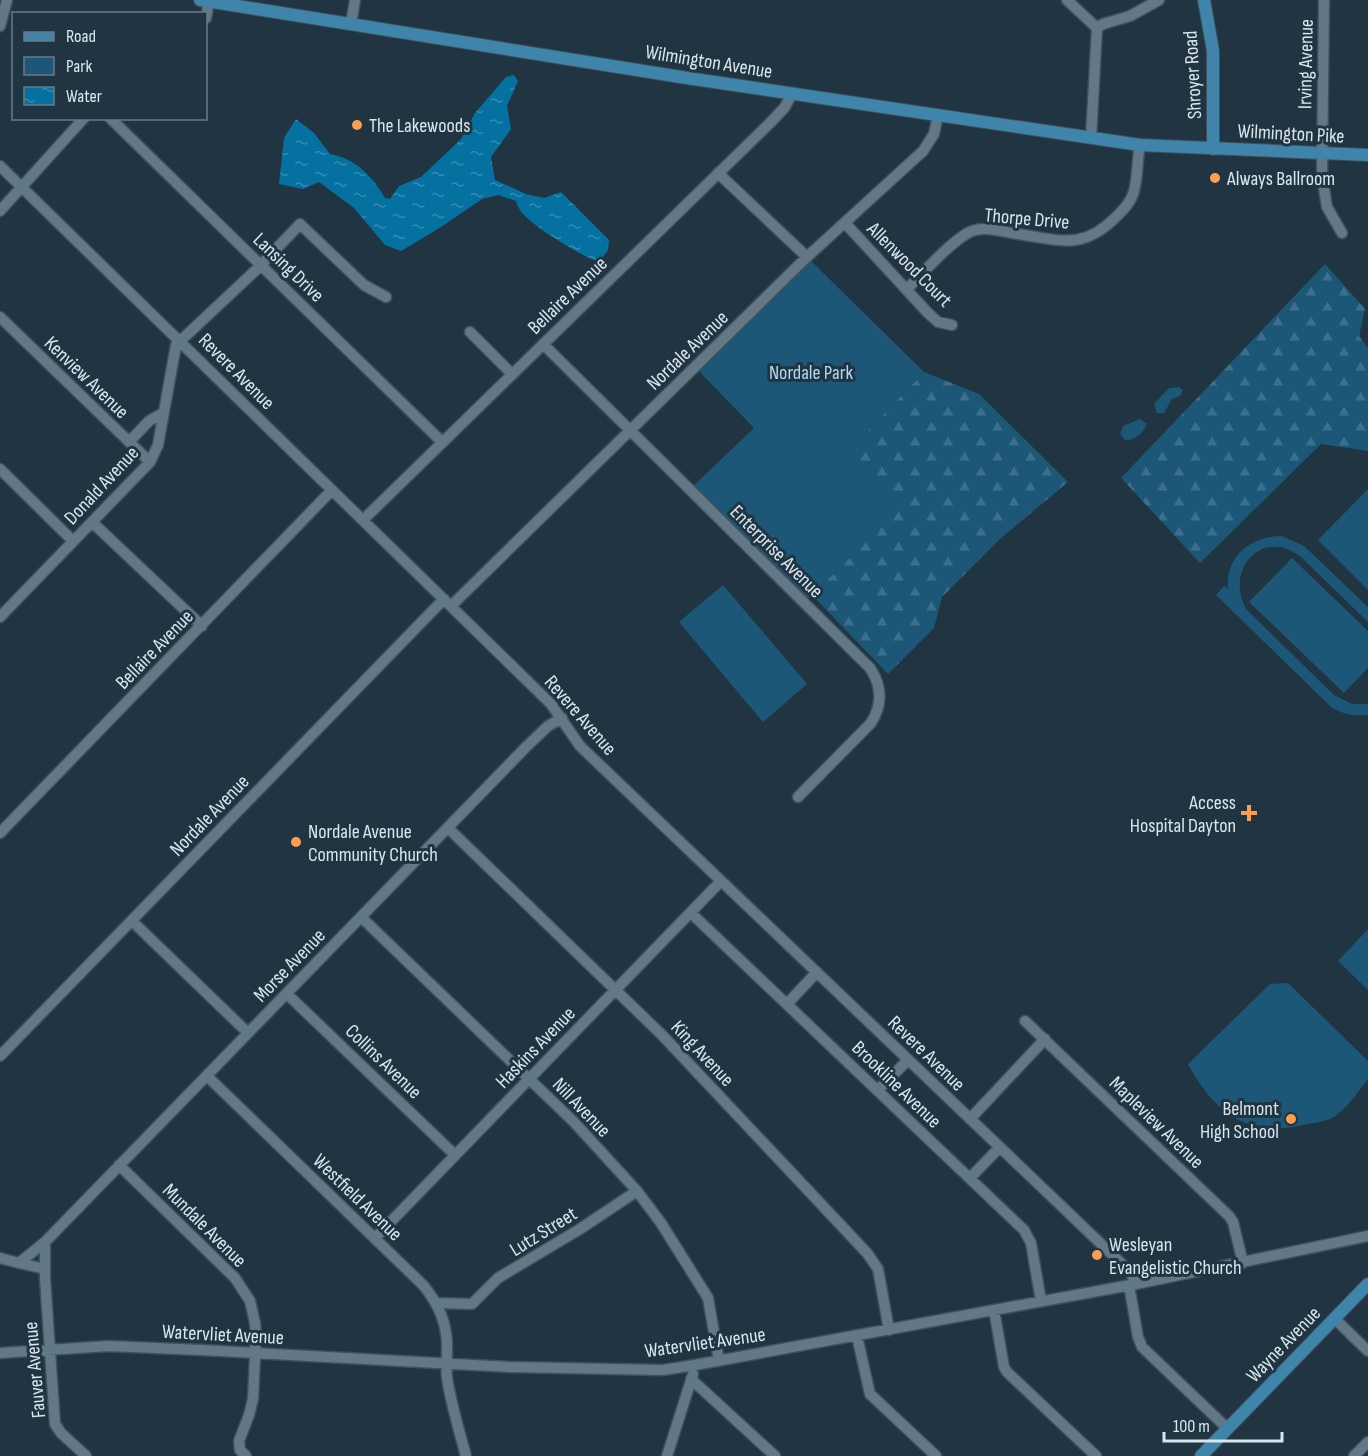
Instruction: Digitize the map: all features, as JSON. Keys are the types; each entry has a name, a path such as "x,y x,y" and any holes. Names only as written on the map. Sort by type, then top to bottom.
{"main road":[{"name":"Shroyer Road","path":"1204,0 1213,51 1213,149"},
{"name":"Wilmington Avenue","path":"205,1 1091,138 1140,145 1213,149"},
{"name":"Wilmington Pike","path":"1213,149 1368,156"},
{"name":"Wayne Avenue","path":"1201,1456 1368,1284"}],"street":[{"path":"0,26 7,0"},
{"path":"351,24 355,0"},
{"path":"1067,0 1098,28"},
{"path":"1091,138 1098,28 1159,0"},
{"name":"Irving Avenue","path":"1324,0 1322,176 1327,207 1342,232"},
{"name":"Bellaire Avenue","path":"363,520 785,107 792,93"},
{"name":"Nordale Avenue","path":"0,1056 447,602 630,431 807,257 923,151 934,134 939,115"},
{"path":"0,211 82,120"},
{"name":"Lansing Drive","path":"112,120 442,442"},
{"name":"Thorpe Drive","path":"907,289 951,247 973,231 988,229 1066,241 1086,238 1098,232 1131,200 1136,183 1140,145"},
{"name":"Revere Avenue","path":"0,166 551,704 580,746 1120,1262 1131,1274 1138,1337 1142,1347 1228,1429"},
{"path":"718,173 807,257"},
{"name":"Allenwood Court","path":"845,223 938,322 952,325"},
{"name":"Donald Avenue","path":"0,616 150,462 158,445 176,345 300,224 364,285 386,297"},
{"name":"Kenview Avenue","path":"0,317 150,462"},
{"path":"470,332 512,374"},
{"name":"Enterprise Avenue","path":"543,344 875,675 880,692 877,713 871,723 798,797"},
{"path":"129,442 149,421 163,413"},
{"path":"0,469 73,541"},
{"name":"Bellaire Avenue","path":"0,833 332,490"},
{"path":"93,523 202,626"},
{"name":"Morse Avenue","path":"20,1263 45,1242 526,747 548,726 561,718"},
{"name":"King Avenue","path":"448,828 662,1035 875,1263 889,1330"},
{"name":"Haskins Avenue","path":"375,1238 722,881"},
{"name":"Brookline Avenue","path":"692,914 1028,1236 1041,1301"},
{"name":"Nill Avenue","path":"361,917 574,1122 637,1191 661,1223 708,1298 719,1361"},
{"path":"132,921 248,1033"},
{"path":"787,1004 817,972"},
{"name":"Collins Avenue","path":"287,994 455,1155"},
{"name":"Mapleview Avenue","path":"1026,1021 1229,1216 1233,1222 1243,1263"},
{"path":"970,1119 1045,1040"},
{"path":"878,1090 908,1060"},
{"name":"Westfield Avenue","path":"207,1076 423,1284 436,1303 445,1326 446,1364 466,1456"},
{"path":"970,1178 1000,1147"},
{"name":"Mundale Avenue","path":"119,1165 235,1278 253,1311 256,1335 253,1399 239,1441 240,1450 246,1456"},
{"name":"Lutz Street","path":"436,1303 472,1304 498,1278 580,1229 637,1191"},
{"name":"Watervliet Avenue","path":"0,1353 109,1347 446,1364 663,1370 1132,1285 1368,1236"},
{"path":"0,1258 45,1269 45,1242"},
{"name":"Fauver Avenue","path":"45,1269 55,1424 61,1433 86,1456"},
{"path":"994,1310 1004,1367 1096,1456"},
{"path":"1335,1319 1368,1351"},
{"path":"857,1335 870,1394 936,1456"},
{"path":"667,1456 696,1365"},
{"path":"691,1380 775,1456"},
{"path":"1354,1456 1368,1442"}],"green space":[{"name":"Nordale Park","path":"807,257 924,372 846,453 902,507 804,603 689,490 754,428 695,367"},
{"path":"1325,264 1365,309 1359,336 1368,348 1368,451 1321,444 1200,563 1121,478"},
{"path":"924,372 979,394 1068,482 1001,538 942,597 934,628 888,674 812,595 901,507 846,453"},
{"path":"1179,387 1183,390 1180,396 1172,399 1164,413 1157,413 1154,404 1169,388"},
{"path":"1140,419 1147,424 1143,431 1135,438 1125,440 1120,434 1123,426"},
{"path":"1368,489 1368,590 1318,540"},
{"path":"1282,536 1304,546 1368,607 1368,622 1301,557 1287,549 1274,547 1262,549 1251,556 1244,567 1240,579 1241,594 1246,609 1334,695 1352,704 1368,704 1368,715 1358,716 1331,707 1216,595 1224,586 1228,589 1231,567 1242,550 1260,540"},
{"path":"1292,558 1368,631 1368,668 1344,693 1249,602"},
{"path":"723,585 807,684 763,722 679,622"},
{"path":"1368,929 1368,990 1338,961"},
{"path":"1288,983 1368,1061 1368,1079 1348,1104 1330,1119 1283,1128 1265,1128 1248,1124 1221,1108 1209,1096 1188,1064 1270,984"}],"water":[{"path":"514,75 518,81 507,106 511,129 491,157 495,180 526,194 544,198 561,192 609,240 608,250 599,262 569,247 533,223 519,209 516,201 498,195 482,199 401,251 385,245 354,208 319,182 303,189 279,184 284,138 296,119 314,133 330,154 355,164 369,176 385,198 390,199 399,186 421,177 461,139 475,113 506,77"}],"place":[{"name":"The Lakewoods","path":"357,125"},
{"name":"Always Ballroom","path":"1215,178"},
{"name":"Access Hospital Dayton","path":"1249,813"},
{"name":"Nordale Avenue Community Church","path":"296,842"},
{"name":"Belmont High School","path":"1291,1119"},
{"name":"Wesleyan Evangelistic Church","path":"1097,1255"}]}
